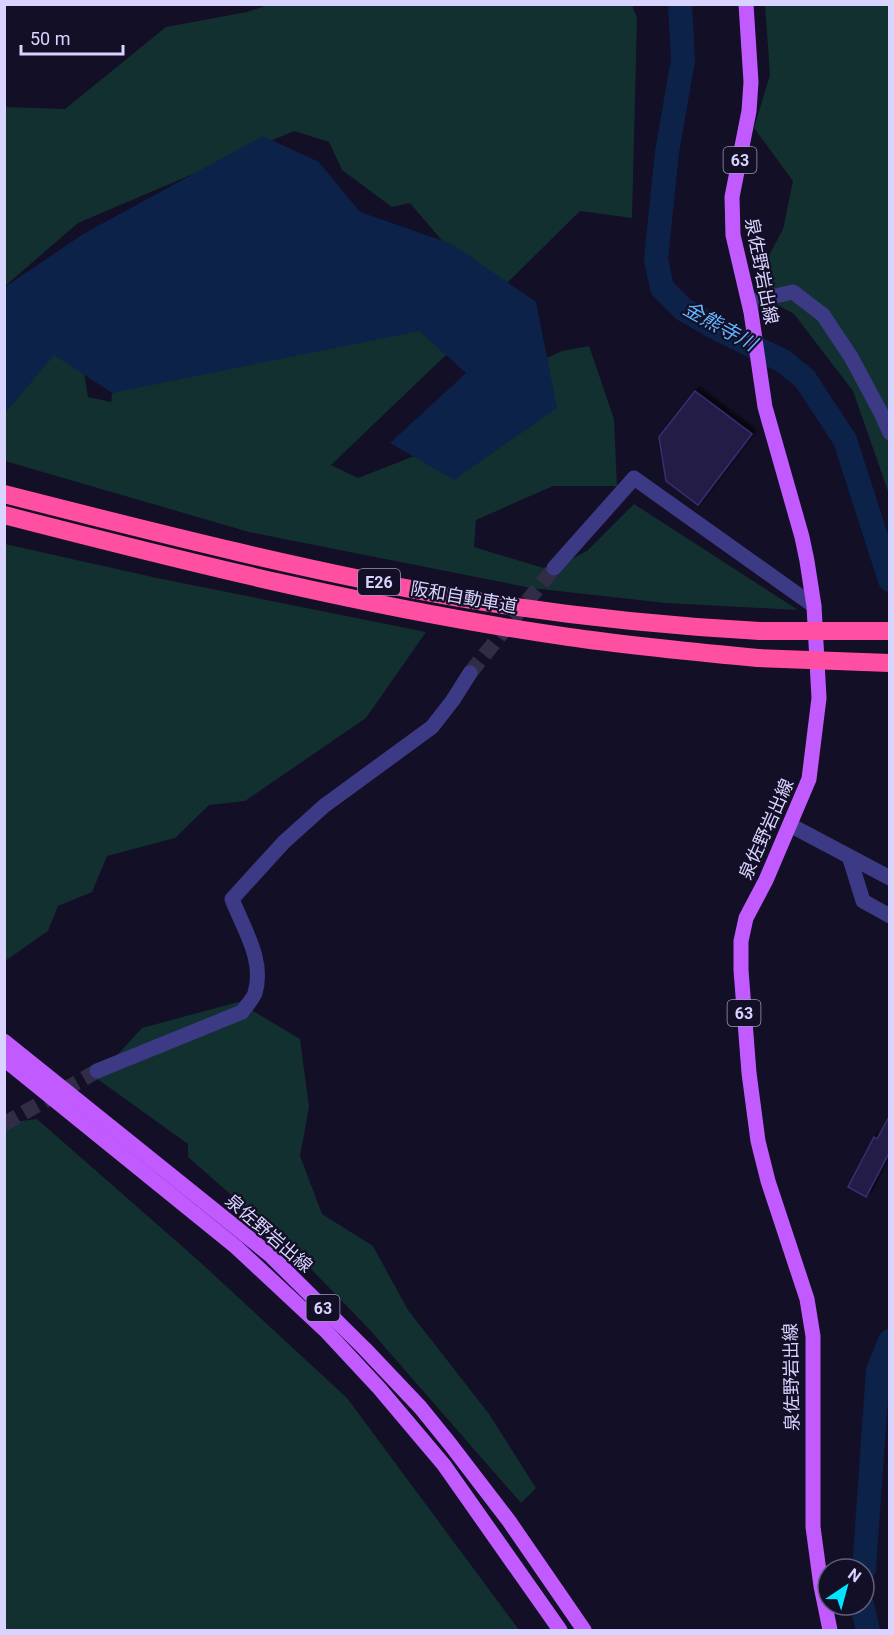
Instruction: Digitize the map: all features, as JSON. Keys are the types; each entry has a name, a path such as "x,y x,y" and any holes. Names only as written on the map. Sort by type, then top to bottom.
{"highway":[{"path":"4,485 141,522 176,537"},
{"name":"阪和自動車道","path":"4,494 176,537 372,581 476,601 616,620 760,631 890,631"},
{"name":"阪和自動車道","path":"4,515 281,582 477,622 568,637 758,658 890,663"},
{"path":"4,522 98,539"}],"main road":[{"name":"泉佐野岩出線","path":"746,4 750,46 750,102 732,197 732,235 750,307 765,407 802,537 814,606 819,698 809,779 766,880 746,918 741,941 741,970 758,1142 768,1180 805,1290 813,1336 813,1527 830,1630"},
{"name":"泉佐野岩出線","path":"4,1041 270,1255 365,1349 420,1407 450,1444 509,1521 584,1630"},
{"name":"泉佐野岩出線","path":"4,1059 236,1247 325,1330 379,1388 444,1466 560,1630"}],"street":[{"path":"750,307 793,292 823,315 851,357 890,434"},
{"path":"554,568 634,478 814,606"},
{"path":"97,1071 242,1012 255,993 257,973 253,946 231,899 284,842 324,806 432,727 470,673"},
{"path":"790,825 850,859 890,878"},
{"path":"850,859 863,901 890,916"}],"green space":[{"path":"271,4 632,5 637,18 632,218 580,211 500,290 450,250 410,203 392,207 342,170 329,142 294,131 78,223 5,286 5,107 65,109 166,27 247,12"},
{"path":"765,5 889,5 889,494 853,391 794,314 769,300 764,265 783,229 793,181 754,128 770,75"},
{"path":"236,296 470,332 331,465 358,478 440,446 521,370 562,351 589,346 614,419 617,486 553,486 476,520 474,547 550,570 587,551 634,504 798,610 666,603 531,588 249,532 5,461 4,402 45,339 79,341 88,397 111,402 119,347"},
{"path":"5,544 157,578 426,632 366,718 245,801 209,805 175,838 107,856 92,892 58,906 48,931 5,961"},
{"path":"238,1002 300,1039 309,1107 300,1156 322,1214 373,1246 408,1310 489,1414 536,1488 521,1503 369,1329 287,1244 188,1157 188,1144 96,1078 142,1028"},
{"path":"37,1119 200,1262 347,1398 519,1630 5,1630 5,1123"}],"water":[{"path":"263,136 319,162 360,212 452,244 536,302 557,408 454,480 390,443 466,373 419,331 112,393 54,355 7,411 5,409 5,287 83,234"}],"building":[{"path":"695,391 752,434 698,505 666,481 659,437"},
{"path":"890,1115 890,1151 866,1197 848,1187 874,1137 877,1139"}],"waterway":[{"name":"金熊寺川","path":"680,4 683,60 667,152 656,259 662,288 683,309 783,361 805,379 845,440 890,580"},
{"name":"金熊寺川","path":"865,1557 878,1370 890,1341"},
{"name":"金熊寺川","path":"865,1617 868,1630"}],"tunnel":[{"path":"470,673 554,568"},
{"path":"4,1124 97,1071"}]}
